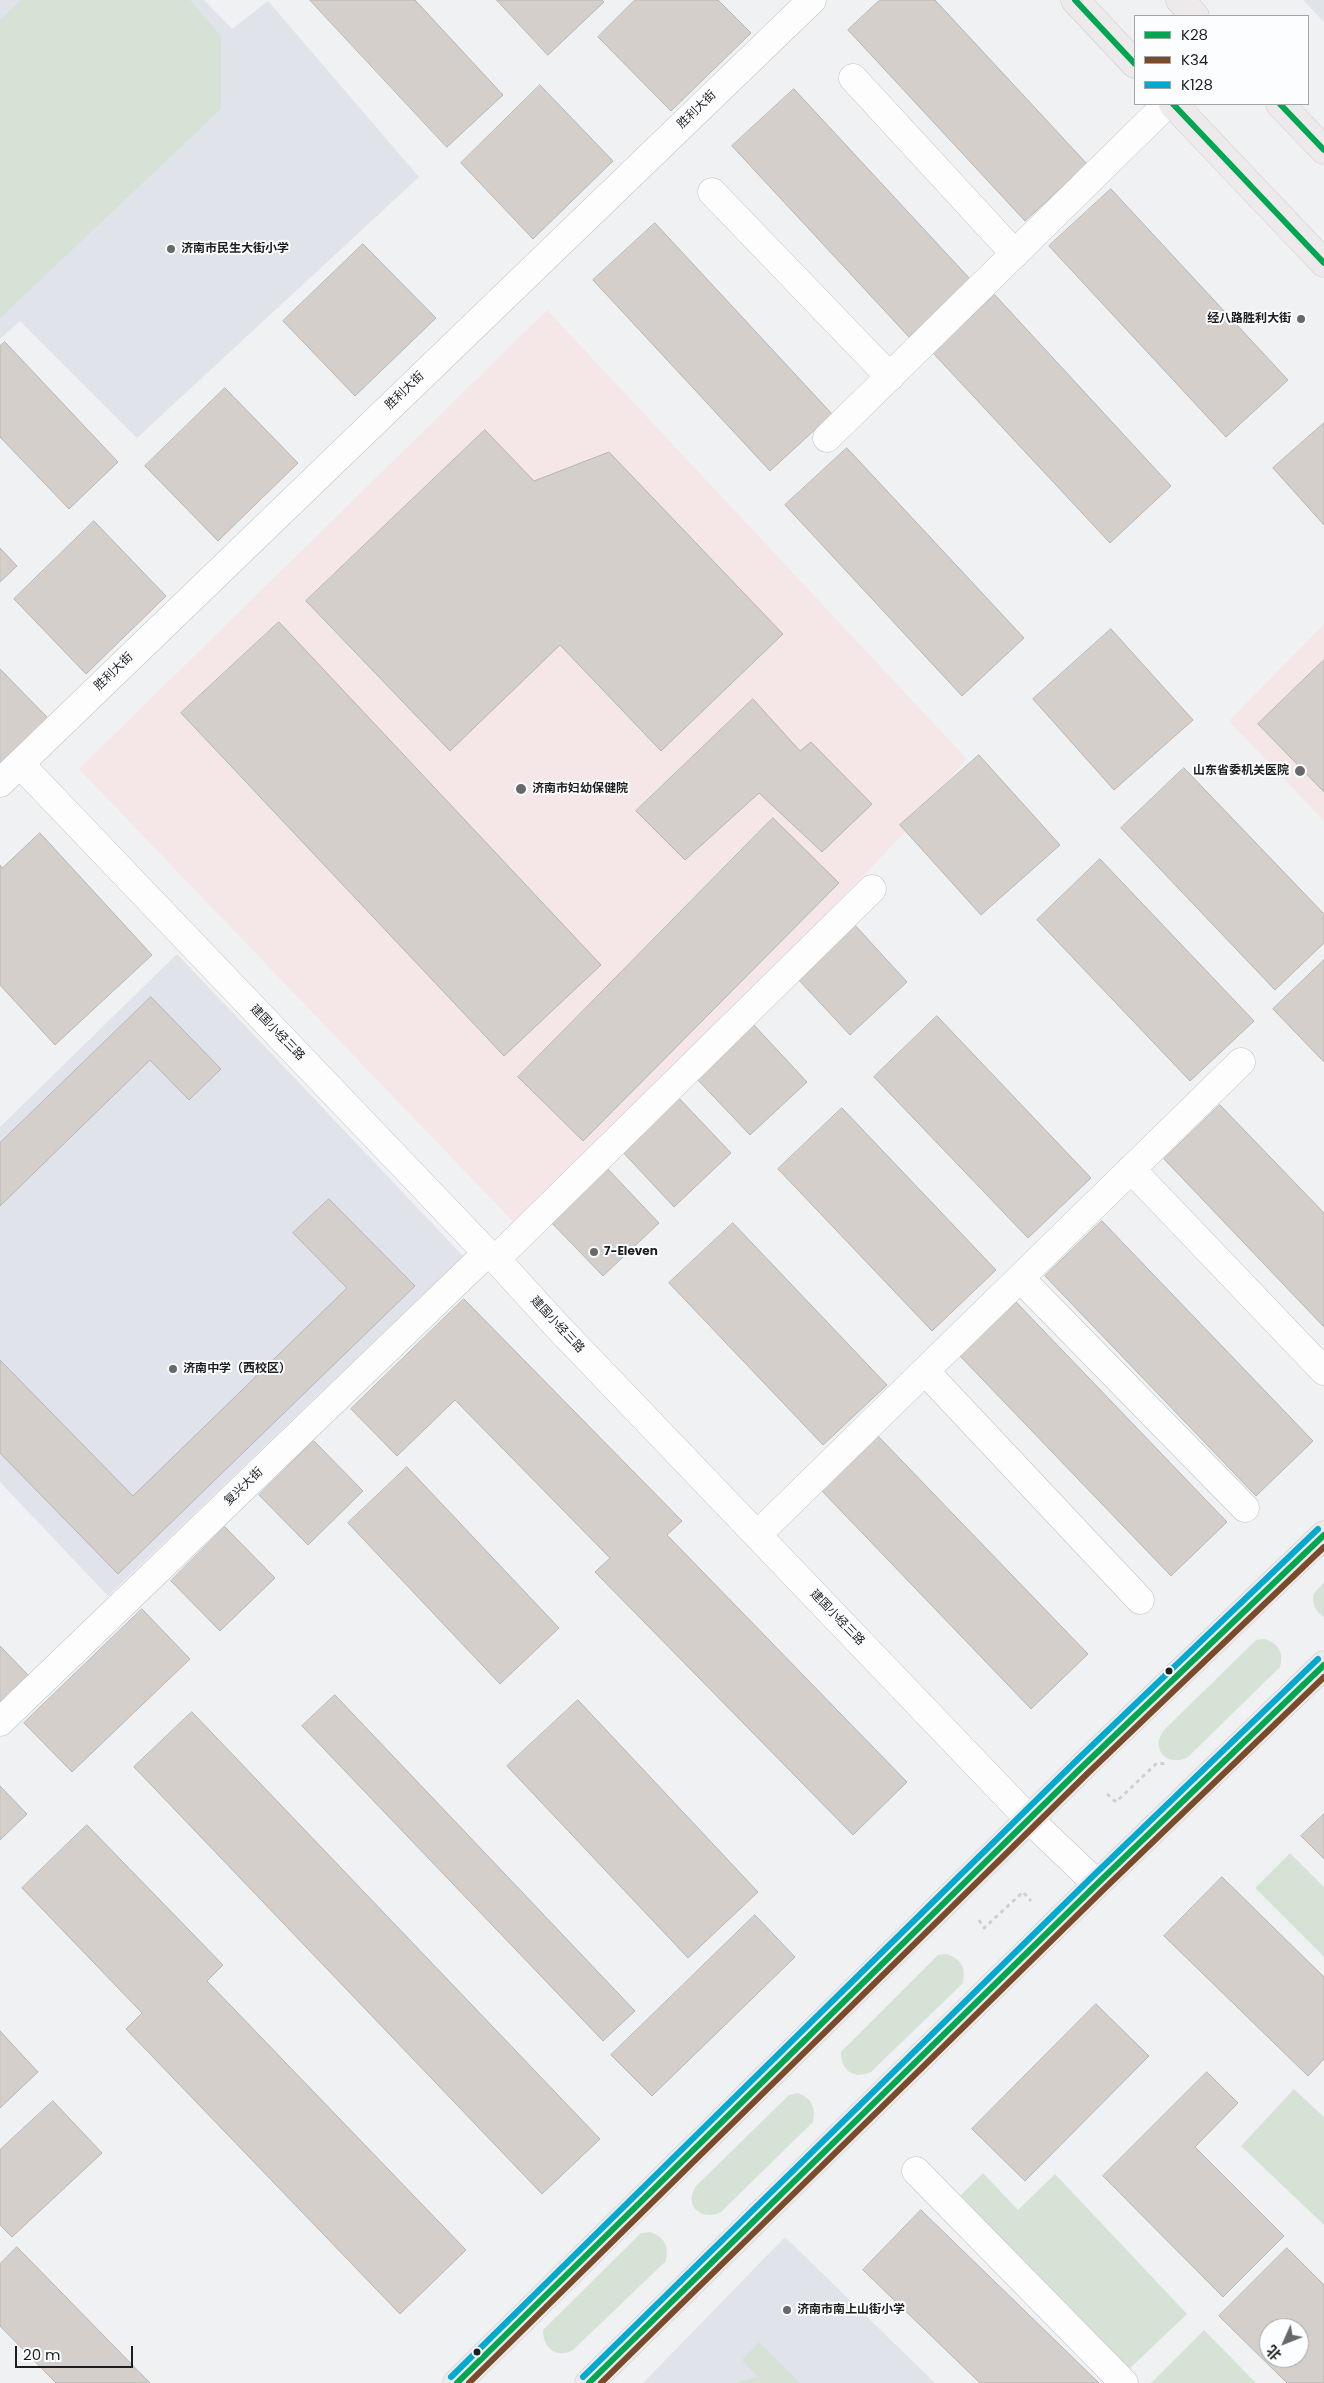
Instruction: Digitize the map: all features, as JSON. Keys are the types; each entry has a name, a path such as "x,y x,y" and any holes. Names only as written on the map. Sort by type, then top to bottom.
{"main road":[{"path":"1075,0 1134,63"},
{"path":"1180,0 1194,15"},
{"path":"1174,105 1324,263"},
{"path":"1281,105 1324,150"},
{"path":"457,2383 1029,1819 1324,1536"},
{"path":"589,2383 1097,1884 1324,1665"}],"street":[{"name":"胜利大街","path":"0,783 812,0"},
{"path":"853,78 1015,254"},
{"path":"827,438 1166,105"},
{"path":"712,192 890,377"},
{"name":"建国小经三路","path":"20,764 1029,1819 1097,1884"},
{"name":"复兴大街","path":"0,1722 492,1256 872,889"},
{"path":"757,1535 1241,1062"},
{"path":"1131,1169 1324,1371"},
{"path":"1020,1278 1245,1508"},
{"path":"925,1371 1140,1600"},
{"path":"916,2171 1124,2383"}],"path":[{"path":"1107,1794 1116,1802 1157,1763 1168,1764"},
{"path":"979,1920 984,1928 1023,1892 1031,1902"}],"shaded area":[{"name":"济南市民生大街小学","path":"0,0 204,0 232,29 268,1 419,177 137,438 20,321 0,339"},
{"path":"21,0 190,0 221,36 221,109 0,318 0,20"},
{"path":"1303,0 1324,0 1324,22"},
{"name":"济南市妇幼保健院","path":"547,310 966,758 928,808 523,1232 79,769"},
{"name":"山东省委机关医院","path":"1324,624 1324,821 1229,721"},
{"name":"济南中学（西校区）","path":"177,954 463,1256 108,1596 0,1482 0,1127"},
{"path":"1324,1582 1324,1617 1315,1608 1313,1595"},
{"path":"1265,1639 1277,1646 1281,1653 1280,1667 1188,1757 1174,1760 1163,1755 1159,1744 1164,1730 1256,1640"},
{"path":"1290,1853 1324,1887 1324,1957 1255,1888"},
{"path":"947,1954 962,1965 964,1973 963,1983 871,2072 859,2075 849,2072 843,2064 841,2052 938,1955"},
{"path":"1294,2089 1324,2117 1324,2225 1241,2146"},
{"path":"798,2093 807,2098 812,2104 814,2112 813,2122 721,2212 707,2215 696,2209 692,2199 697,2185 789,2095"},
{"path":"983,2173 1018,2210 1055,2174 1187,2314 1125,2373 959,2197"},
{"path":"650,2232 665,2243 667,2251 666,2261 573,2350 561,2353 548,2347 543,2330 641,2233"},
{"name":"济南市南上山街小学","path":"785,2237 935,2383 643,2383"},
{"path":"1204,2330 1256,2383 1151,2383"},
{"path":"759,2342 800,2383 733,2383 758,2377 742,2360"}],"building":[{"path":"310,0 415,0 503,95 447,147"},
{"path":"497,0 602,0 604,2 548,55"},
{"path":"635,0 718,0 751,33 671,111 598,37"},
{"path":"880,0 935,0 1087,164 1025,221 848,30"},
{"path":"540,85 613,161 533,239 461,163"},
{"path":"794,89 971,280 909,337 732,146"},
{"path":"1111,189 1288,380 1226,437 1049,246"},
{"path":"655,223 832,414 770,471 593,280"},
{"path":"363,244 436,318 355,396 283,321"},
{"path":"995,295 1171,486 1110,543 933,353"},
{"path":"5,342 118,462 69,509 0,437 0,346"},
{"path":"225,388 298,463 218,541 145,466"},
{"path":"1324,423 1324,525 1273,468"},
{"path":"485,430 534,481 609,452 783,634 661,751 560,645 450,751 306,601"},
{"path":"847,448 1024,638 962,696 785,505"},
{"path":"94,521 166,596 86,674 14,599"},
{"path":"0,548 17,566 0,582"},
{"path":"279,622 601,965 504,1056 181,713"},
{"path":"1111,629 1193,720 1114,790 1033,699"},
{"path":"1324,660 1324,792 1258,724"},
{"path":"0,669 48,718 0,765"},
{"path":"753,699 800,751 811,742 872,804 822,852 759,793 685,860 636,811"},
{"path":"979,755 1060,845 981,915 900,825"},
{"path":"1184,768 1324,914 1324,943 1275,990 1121,828"},
{"path":"773,818 839,883 583,1141 518,1077"},
{"path":"40,833 152,955 55,1045 0,985 0,865 2,868"},
{"path":"1100,859 1254,1021 1190,1081 1037,920"},
{"path":"853,923 907,982 850,1035 796,977"},
{"path":"1324,960 1324,1062 1273,1009"},
{"path":"151,997 221,1069 189,1100 150,1060 0,1206 0,1143"},
{"path":"937,1016 1091,1178 1028,1238 874,1077"},
{"path":"753,1024 807,1082 750,1135 695,1077"},
{"path":"676,1095 731,1153 674,1207 620,1149"},
{"path":"1220,1105 1324,1213 1324,1327 1164,1159"},
{"path":"842,1108 996,1270 932,1331 778,1169"},
{"path":"605,1166 659,1223 603,1276 548,1219"},
{"path":"329,1199 415,1286 118,1574 0,1453 0,1360 133,1496 347,1288 293,1233"},
{"path":"1102,1221 1313,1441 1256,1496 1045,1276"},
{"path":"733,1223 887,1385 823,1445 669,1283"},
{"path":"464,1299 682,1521 667,1535 907,1782 853,1835 595,1572 610,1558 455,1400 397,1456 351,1409"},
{"path":"1016,1302 1227,1522 1171,1576 960,1356"},
{"path":"877,1435 1088,1654 1031,1709 820,1489"},
{"path":"314,1441 363,1491 308,1545 259,1495"},
{"path":"407,1467 559,1628 500,1684 348,1523"},
{"path":"225,1527 275,1578 220,1631 171,1581"},
{"path":"142,1609 190,1659 72,1772 24,1723"},
{"path":"0,1646 29,1676 0,1702"},
{"path":"335,1695 635,2011 603,2041 302,1726"},
{"path":"578,1700 758,1892 688,1958 507,1766"},
{"path":"192,1712 600,2139 542,2194 134,1767"},
{"path":"0,1786 27,1814 0,1840"},
{"path":"1324,1814 1324,1859 1301,1836"},
{"path":"87,1825 223,1965 207,1981 466,2250 400,2314 126,2029 142,2013 22,1888"},
{"path":"1222,1877 1324,1977 1324,2059 1308,2076 1164,1936"},
{"path":"755,1915 795,1957 652,2096 611,2055"},
{"path":"1096,2004 1149,2056 1025,2181 972,2129"},
{"path":"0,2031 38,2072 0,2108"},
{"path":"1207,2072 1238,2103 1195,2147 1284,2236 1223,2297 1103,2176"},
{"path":"53,2101 102,2153 12,2237 0,2225 0,2150"},
{"path":"921,2210 1099,2383 980,2383 863,2270"},
{"path":"17,2247 150,2383 56,2383 0,2326 0,2264"},
{"path":"1287,2248 1324,2285 1324,2383 1287,2383 1272,2368 1309,2368 1309,2318 1259,2318 1259,2355 1219,2316"}],"transit line":[{"name":"K28","path":"1075,0 1134,63"},
{"name":"K28","path":"1174,105 1324,263"},
{"name":"K28","path":"1281,105 1324,150"},
{"name":"K128","path":"451,2377 1076,1761 1318,1529"},
{"name":"K28","path":"457,2383 1082,1767 1324,1535"},
{"name":"K34","path":"469,2383 1088,1773 1324,1547"},
{"name":"K128","path":"583,2377 1091,1878 1318,1659"},
{"name":"K28","path":"589,2383 1097,1884 1324,1665"},
{"name":"K34","path":"601,2383 1103,1890 1324,1677"}],"place":[{"name":"济南市民生大街小学","path":"171,249"},
{"name":"经八路胜利大街","path":"1301,319"},
{"name":"山东省委机关医院","path":"1300,771"},
{"name":"济南市妇幼保健院","path":"521,789"},
{"name":"7-Eleven","path":"594,1252"},
{"name":"济南中学（西校区）","path":"173,1369"},
{"name":"济南市南上山街小学","path":"787,2310"}]}
